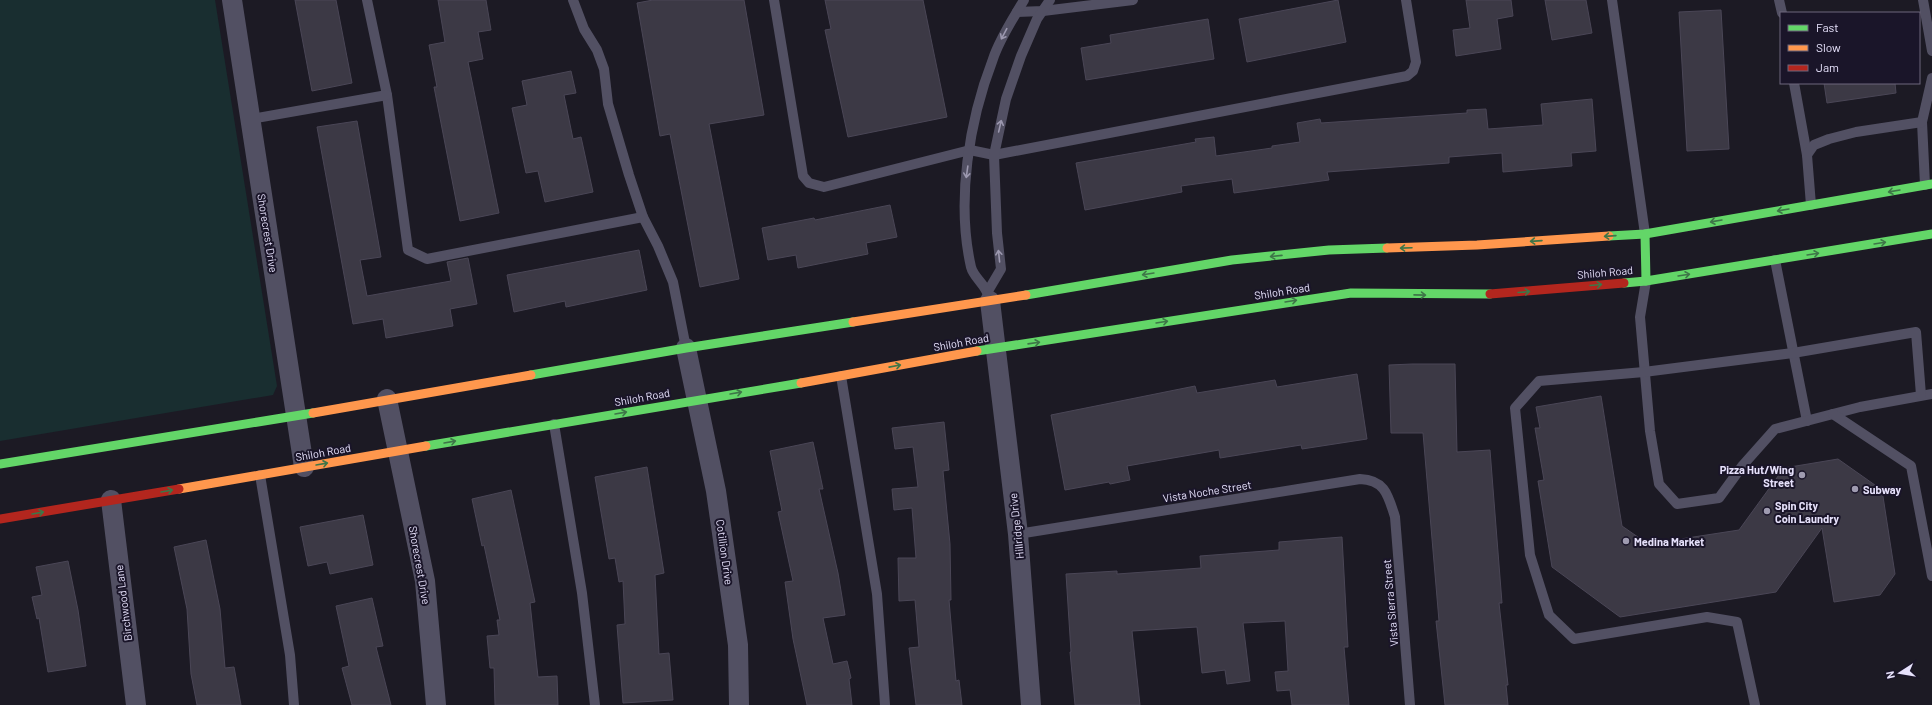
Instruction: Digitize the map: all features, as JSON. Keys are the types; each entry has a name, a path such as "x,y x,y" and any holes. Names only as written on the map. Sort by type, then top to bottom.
{"main road":[{"path":"0,464 297,416 387,399 989,296 1232,260 1329,250 1478,245 1645,234 1929,185"},
{"path":"1645,234 1646,281"},
{"name":"Shiloh Road","path":"0,519 841,376 995,348 1307,299 1350,293 1481,295 1646,281 1932,234"}],"street":[{"name":"Shorecrest Drive","path":"232,0 304,467"},
{"name":"Hillridge Drive","path":"989,296 1018,534 1030,705"},
{"name":"Cotillion Drive","path":"686,348 716,490 738,645 739,705"},
{"name":"Shorecrest Drive","path":"387,399 425,581 436,705"},
{"name":"Birchwood Lane","path":"111,500 136,705"}],"lane":[{"path":"367,0 387,95 408,250 427,259 643,216"},
{"path":"573,0 584,29 597,50 604,69 608,104 629,175 643,216 658,246 673,282 686,348"},
{"path":"774,0 803,176 809,183 824,187 970,150 994,154 1407,76 1413,71 1416,62 1406,0"},
{"path":"989,296 972,269 967,229 965,190 970,150 979,100 993,58 1004,33 1024,0"},
{"path":"989,296 1001,270 997,233 994,154 1006,99 1021,56 1037,19 1050,0"},
{"path":"1017,12 1043,11 1133,0"},
{"path":"1612,0 1645,234"},
{"path":"1779,0 1782,12"},
{"path":"1923,0 1932,51"},
{"path":"1929,185 1922,122 1932,78"},
{"path":"1794,84 1807,155 1811,205"},
{"path":"251,119 387,95"},
{"path":"1807,155 1814,145 1829,139 1856,132 1922,122"},
{"path":"1775,260 1807,421"},
{"path":"1646,281 1640,317 1650,431 1659,484 1676,504 1719,498 1743,465 1775,429 1833,414 1932,394"},
{"path":"1755,705 1737,622 1707,617 1574,639 1549,616 1530,555 1515,408 1539,381 1644,372 1793,353 1916,332 1922,395"},
{"path":"841,376 877,594 885,705"},
{"path":"1833,414 1912,466 1932,576"},
{"path":"554,424 582,594 595,705"},
{"path":"260,475 290,655 294,705"},
{"name":"Vista Noche Street","path":"1018,534 1360,479 1372,480 1382,486 1389,500"},
{"name":"Vista Sierra Street","path":"1389,500 1395,516 1410,705"}],"green space":[{"path":"0,0 215,0 277,386 273,395 0,441"}],"building":[{"path":"295,0 336,0 352,83 312,91"},
{"path":"438,0 486,0 491,30 478,32 483,59 468,62 499,213 460,221 434,87 437,87 429,45 445,42"},
{"path":"653,0 744,0 764,115 709,124 739,279 700,287 670,134 660,136 637,3"},
{"path":"825,0 923,0 947,117 848,137 825,30 831,29"},
{"path":"1338,0 1346,42 1247,62 1239,19"},
{"path":"1466,0 1511,0 1513,16 1497,19 1501,49 1456,56 1453,30 1470,28"},
{"path":"1545,0 1586,0 1592,33 1552,40"},
{"path":"1721,10 1729,149 1687,151 1679,12"},
{"path":"1208,19 1214,59 1086,80 1081,48 1111,43 1110,35"},
{"path":"571,71 576,93 564,95 573,139 581,137 593,192 545,202 538,171 526,173 512,108 527,105 522,81"},
{"path":"1824,84 1895,84 1896,93 1827,103"},
{"path":"1592,99 1596,151 1571,153 1572,166 1503,172 1502,153 1449,157 1449,163 1327,172 1329,180 1234,193 1232,179 1181,186 1182,192 1085,210 1076,163 1196,142 1195,139 1214,137 1216,156 1272,148 1272,146 1300,142 1297,123 1320,119 1321,123 1467,113 1467,110 1486,109 1488,129 1543,125 1541,104"},
{"path":"357,121 381,257 360,260 367,296 451,281 447,262 468,258 477,304 450,309 453,326 386,338 383,319 353,324 317,127"},
{"path":"890,205 897,237 866,243 868,254 798,268 796,255 768,260 762,228 814,218 815,220"},
{"path":"639,250 647,290 566,307 565,301 514,312 507,275"},
{"path":"1455,364 1457,452 1490,450 1502,603 1499,603 1508,685 1506,685 1508,705 1445,705 1436,621 1439,621 1423,433 1391,433 1389,365"},
{"path":"1357,374 1367,439 1302,449 1301,445 1220,458 1219,450 1127,466 1130,480 1110,484 1109,482 1065,490 1051,415 1195,386 1197,393 1275,380 1277,387"},
{"path":"1601,396 1622,526 1648,544 1739,530 1784,468 1838,459 1882,490 1895,574 1880,595 1834,602 1822,528 1776,592 1620,617 1552,567 1538,481 1544,480 1535,428 1540,428 1536,407"},
{"path":"944,422 949,470 943,471 950,544 951,600 949,600 956,681 959,680 962,705 916,705 909,648 919,647 915,600 899,601 898,558 916,558 912,508 894,510 892,489 918,487 913,447 895,449 892,428"},
{"path":"813,442 823,489 819,489 838,573 845,615 823,618 833,664 847,661 851,678 849,679 852,705 807,705 793,639 785,582 793,581 778,512 782,511 770,451"},
{"path":"647,467 664,573 655,575 659,654 669,653 673,700 623,703 617,625 625,624 623,581 619,582 615,558 609,559 595,477"},
{"path":"511,490 535,602 530,603 538,677 557,676 558,705 495,705 494,668 490,668 487,636 499,635 497,620 500,620 484,545 482,546 472,499"},
{"path":"363,515 373,565 330,574 327,562 308,566 300,527"},
{"path":"1342,537 1348,647 1344,647 1349,705 1292,705 1290,690 1277,691 1275,672 1288,671 1285,621 1243,623 1250,681 1227,684 1225,670 1202,673 1197,627 1132,631 1140,705 1075,705 1070,652 1066,574 1117,571 1117,574 1201,568 1200,556 1279,550 1279,542"},
{"path":"206,540 220,609 225,668 234,667 241,705 197,705 191,674 187,609 174,547"},
{"path":"68,561 78,610 86,666 48,672 39,618 37,619 32,597 42,595 36,567"},
{"path":"372,598 383,646 376,647 391,705 352,705 342,668 349,666 336,606"}],"traffic: fast":[{"path":"1609,236 1645,234 1932,184"},
{"path":"1645,234 1646,281"},
{"path":"1624,283 1646,281 1932,234"},
{"path":"1026,295 1232,260 1329,250 1387,248"},
{"path":"977,351 1351,293 1490,294"},
{"path":"531,375 686,348 853,322"},
{"path":"426,446 801,383"},
{"path":"0,464 313,413"}],"traffic: slow":[{"path":"1387,248 1477,245 1609,236"},
{"path":"853,322 1026,295"},
{"path":"801,383 977,351"},
{"path":"313,413 531,375"},
{"path":"179,489 426,446"}],"traffic: jam":[{"path":"1490,294 1624,283"},
{"path":"0,519 179,489"}],"place":[{"name":"Pizza Hut/Wing Street","path":"1802,475"},
{"name":"Subway","path":"1855,489"},
{"name":"Spin City Coin Laundry","path":"1767,511"},
{"name":"Medina Market","path":"1626,541"}]}
